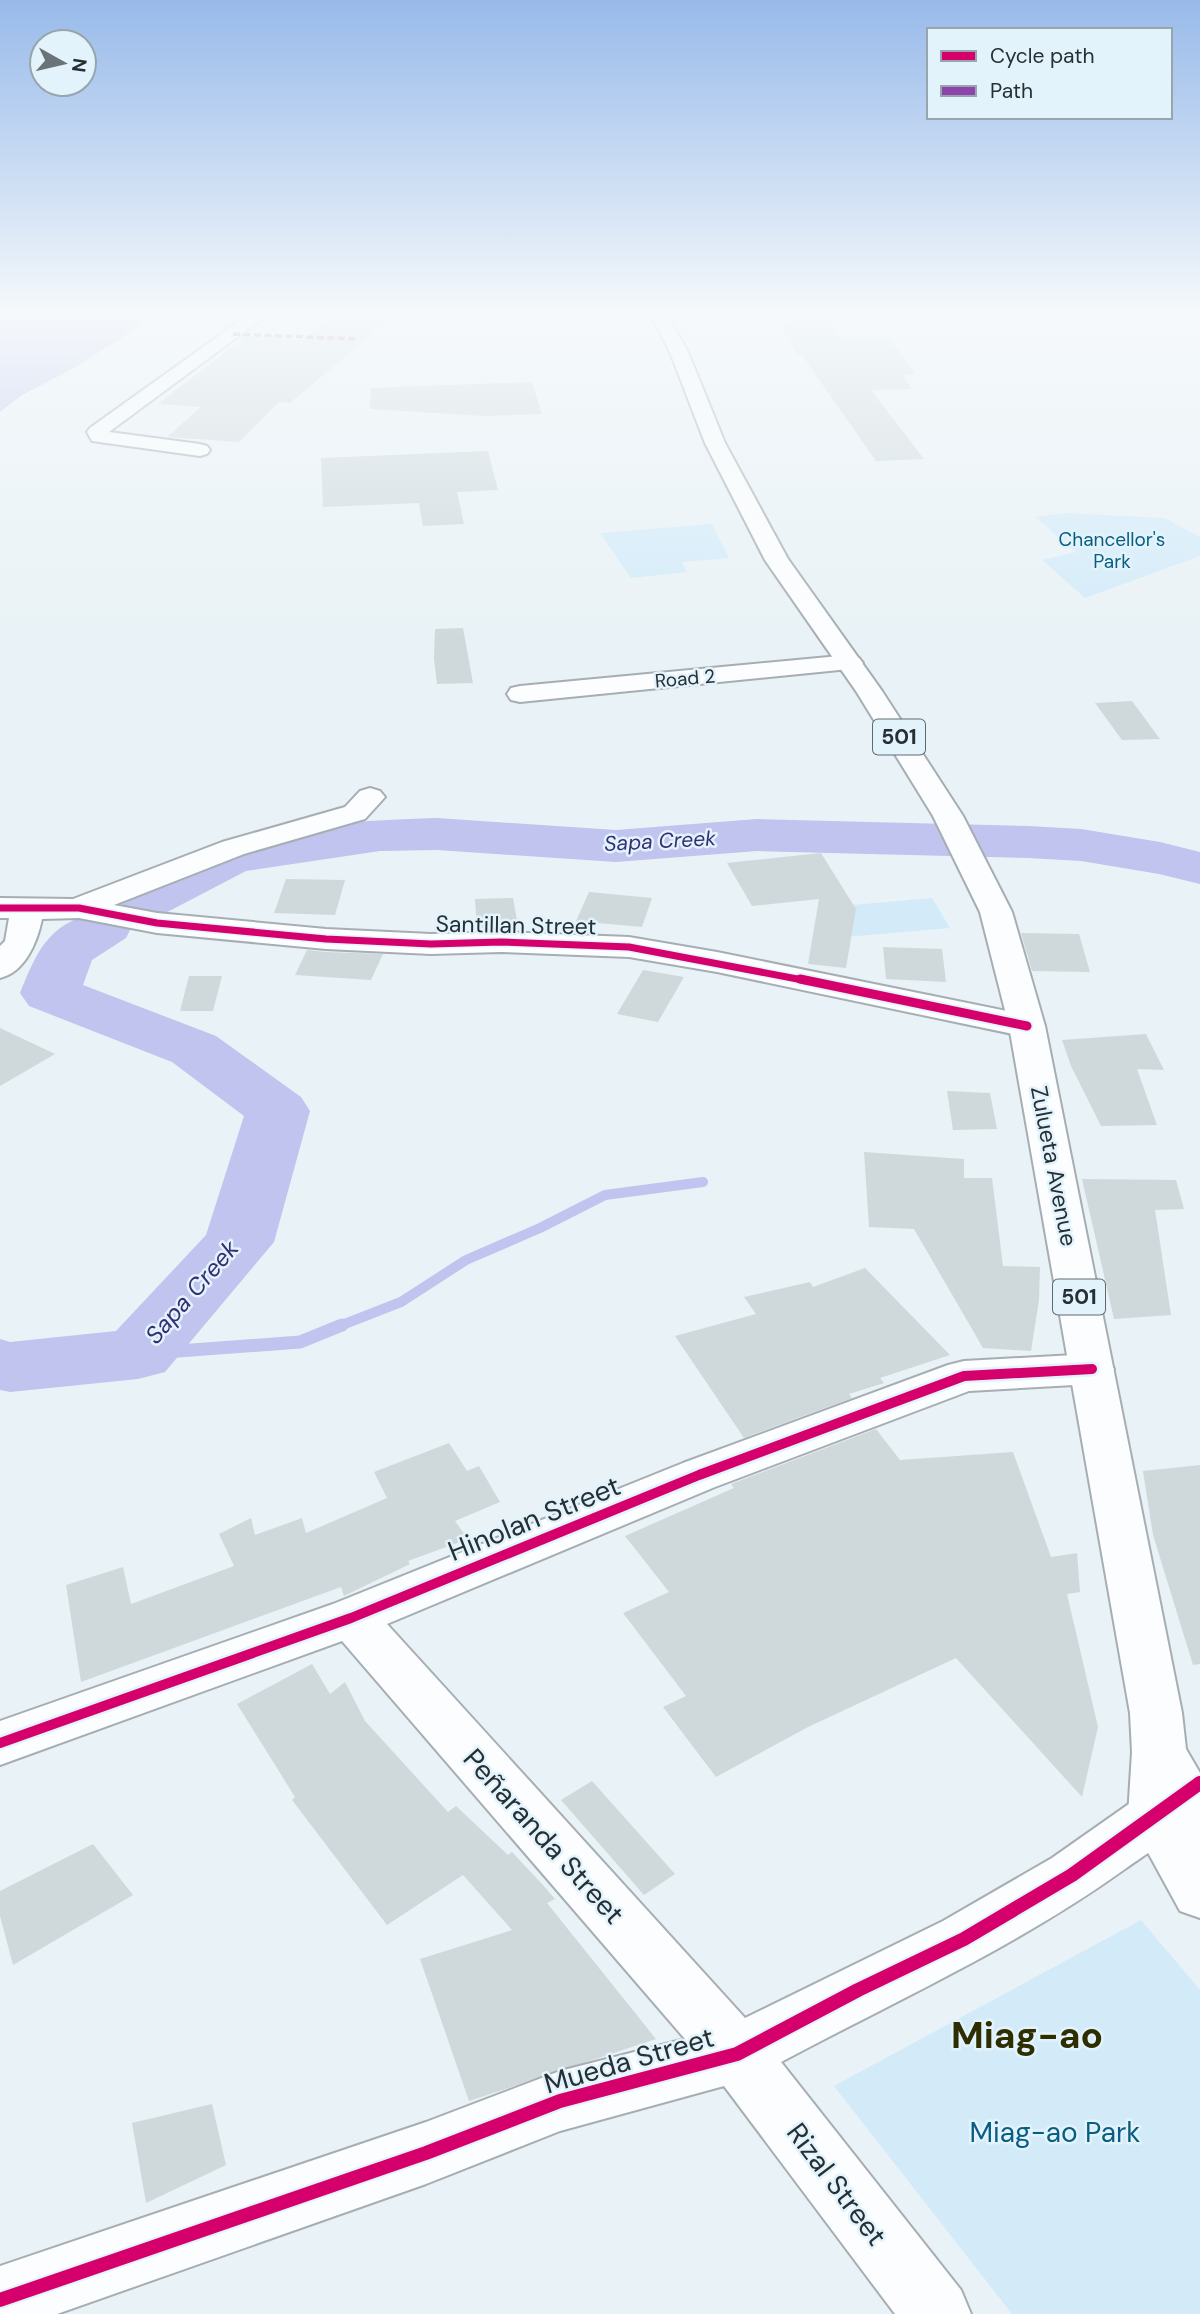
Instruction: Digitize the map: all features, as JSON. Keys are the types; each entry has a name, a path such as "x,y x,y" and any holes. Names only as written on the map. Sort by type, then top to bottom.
{"street":[{"path":"109,423 97,432 99,437 200,450"},
{"name":"501","path":"707,423 777,560 848,662"},
{"name":"Road 2","path":"520,694 848,662"},
{"name":"Zulueta Avenue","path":"848,662 957,834 996,912 1027,1026 1156,1713 1159,1752 1178,1820"},
{"path":"79,908 233,848 355,813 370,797"},
{"name":"Santillan Street","path":"13,909 79,908 157,923 326,939 629,947 717,962 1027,1026"},
{"path":"0,968 21,942 13,909"},
{"name":"Hinolan Street","path":"0,1743 351,1618 699,1475 964,1376 1092,1369"},
{"name":"Peñaranda Street","path":"351,1618 737,2054"},
{"path":"1178,1820 1200,1893"},
{"name":"Mueda Street","path":"0,2300 426,2153 560,2101 737,2054 858,1990 964,1939 1072,1875 1178,1820"},
{"name":"Rizal Street","path":"737,2054 937,2314"}],"green space":[{"name":"Chancellor's Park","path":"1066,513 1165,518 1200,537 1200,556 1085,598 1042,560 1076,552 1035,517"},
{"path":"712,524 729,558 682,562 687,572 631,578 600,533"},
{"path":"932,898 950,928 834,938 818,908"},
{"name":"Miag-ao Park","path":"1141,1920 1200,1990 1200,2314 1012,2314 834,2086"}],"building":[{"path":"183,423 258,423 239,442 167,437"},
{"path":"849,423 896,423 924,459 876,461"},
{"path":"488,451 498,490 457,492 464,524 423,526 419,503 323,507 321,458"},
{"path":"463,628 473,683 437,684 435,629"},
{"path":"1132,701 1160,739 1122,740 1095,703"},
{"path":"821,853 856,909 846,968 808,964 819,899 752,906 727,863"},
{"path":"286,879 345,880 335,915 274,913"},
{"path":"589,892 652,898 642,927 576,921"},
{"path":"513,898 518,926 477,928 475,899"},
{"path":"1021,933 1079,934 1090,972 1032,971"},
{"path":"883,947 942,949 946,982 886,979"},
{"path":"307,950 383,954 371,980 295,975"},
{"path":"643,970 684,977 658,1022 617,1014"},
{"path":"189,976 222,976 213,1011 180,1011"},
{"path":"0,1028 55,1054 0,1086"},
{"path":"1146,1034 1164,1070 1137,1069 1157,1125 1101,1126 1071,1066 1062,1040"},
{"path":"947,1091 990,1093 997,1129 953,1130"},
{"path":"864,1152 964,1159 964,1178 992,1178 1003,1266 1040,1267 1039,1300 1031,1351 983,1348 914,1229 869,1227"},
{"path":"1082,1179 1176,1180 1184,1209 1155,1210 1171,1315 1114,1319"},
{"path":"865,1268 950,1355 880,1378 884,1383 849,1394 852,1398 744,1438 675,1336 756,1314 744,1297 810,1282 813,1287"},
{"path":"876,1429 900,1460 1013,1452 1051,1557 1077,1553 1080,1592 1067,1594 1098,1727 1082,1797 956,1658 808,1727 716,1777 663,1707 686,1696 623,1613 669,1592 625,1536 734,1488 731,1484"},
{"path":"449,1443 467,1471 479,1466 500,1502 455,1521 468,1539 408,1561 410,1564 344,1596 341,1587 81,1682 66,1585 123,1567 131,1604 234,1566 219,1534 251,1518 255,1535 302,1518 306,1533 387,1498 374,1472"},
{"path":"1200,1465 1200,1664 1193,1665 1153,1535 1143,1471"},
{"path":"312,1664 330,1694 345,1682 365,1721 448,1812 456,1806 508,1855 512,1852 542,1884 555,1899 547,1903 656,2039 469,2101 420,1959 512,1930 463,1875 387,1925 292,1800 295,1797 237,1704"},
{"path":"592,1781 675,1874 644,1895 561,1800"},
{"path":"93,1844 133,1895 13,1965 0,1916 0,1891"},
{"path":"212,2104 226,2165 146,2203 132,2123"}],"waterway":[{"name":"Sapa Creek","path":"132,908 230,858 286,847 380,835 437,834 616,846 757,835 1028,842 1081,845 1160,858 1200,868"},
{"name":"Sapa Creek","path":"0,1364 10,1367 138,1354 239,1242 278,1111 194,1049 50,993 66,951 106,926"},
{"path":"339,1326 401,1302 466,1260 540,1228 605,1195 703,1182"},
{"path":"138,1354 300,1342 339,1326"}],"cycle path":[{"path":"0,908 79,908 157,923 326,939 431,944 501,942 629,947 717,962 1027,1026"},
{"path":"0,1743 351,1618 699,1475 964,1376 1092,1369"},
{"path":"0,2300 426,2153 560,2101 737,2054 858,1990 964,1939 1072,1875 1200,1783"}],"district":[{"name":"Miag-ao","path":"1027,2035"}]}
